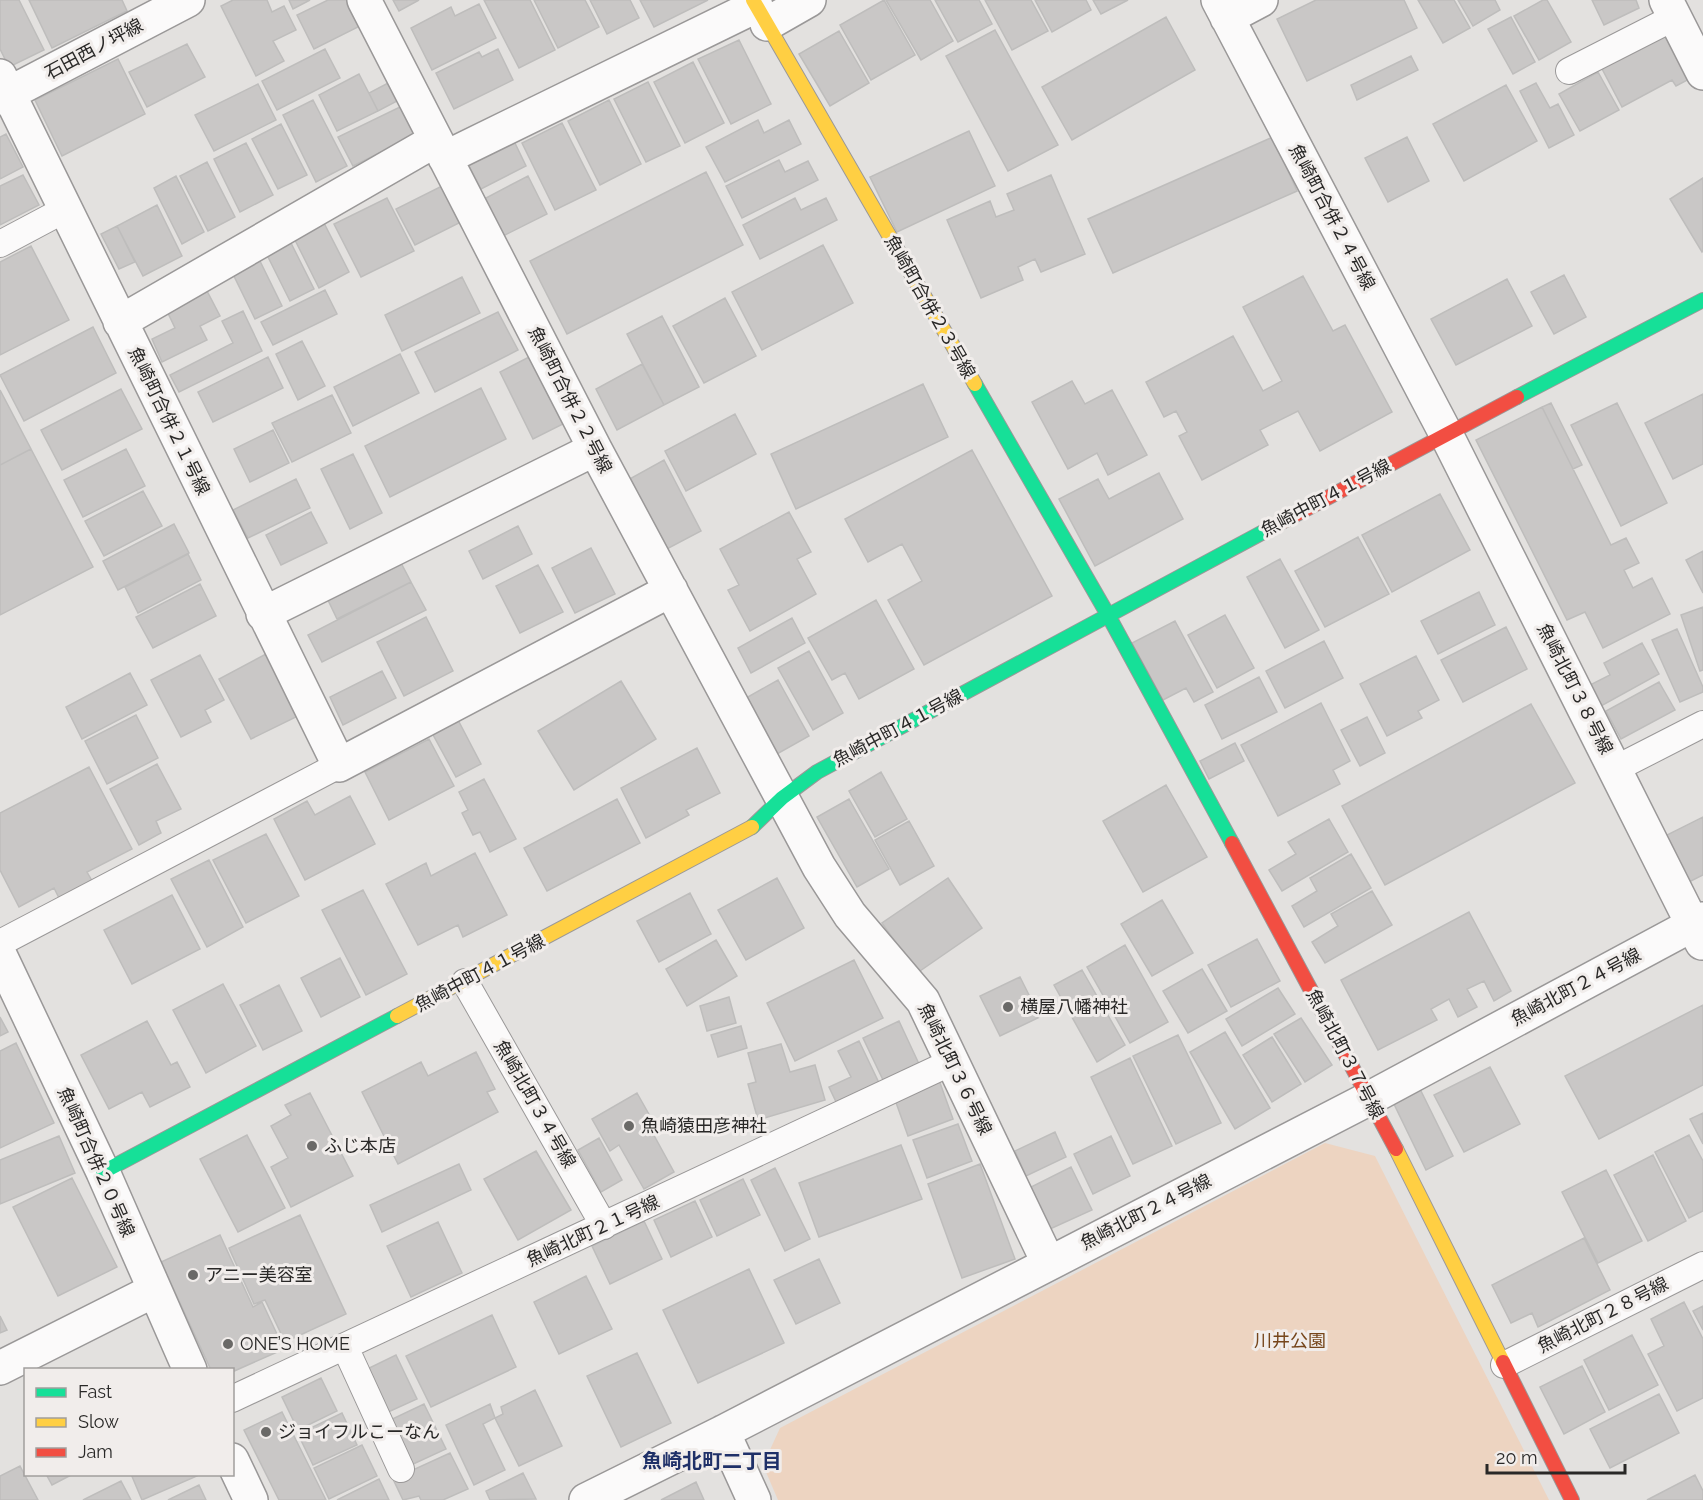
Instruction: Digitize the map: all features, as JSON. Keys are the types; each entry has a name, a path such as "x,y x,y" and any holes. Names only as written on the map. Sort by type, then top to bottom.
{"street":[{"name":"石田西ノ坪線","path":"3,89 188,0"},
{"name":"魚崎町合併２２号線","path":"364,0 595,449 782,798"},
{"path":"120,322 441,149 759,10 809,0"},
{"path":"1222,9 1261,0"},
{"name":"魚崎町合併２４号線","path":"1222,9 1446,434"},
{"path":"1671,9 1703,73"},
{"name":"魚崎町合併２３号線","path":"759,10 1108,615"},
{"name":"魚崎町合併２１号線","path":"3,89 339,765"},
{"name":"魚崎中町４１号線","path":"103,1172 465,982 752,826 782,798 817,772 1446,434 1703,300"},
{"name":"魚崎北町３８号線","path":"1446,434 1615,769 1700,929"},
{"path":"263,614 595,449"},
{"path":"339,765 671,590"},
{"name":"魚崎北町３７号線","path":"1108,615 1370,1098 1572,1500"},
{"name":"魚崎北町３６号線","path":"782,798 825,877 850,915 923,1001 954,1061 1048,1262"},
{"name":"魚崎北町２４号線","path":"586,1500 723,1432 1048,1262 1700,929"},
{"name":"魚崎町合併２０号線","path":"0,956 103,1172 153,1291 189,1368"},
{"path":"0,1368 153,1291"},
{"path":"723,1432 754,1500"},
{"path":"234,1464 251,1500"}],"lane":[{"path":"1569,71 1671,9"},
{"path":"0,244 64,210"},
{"path":"1615,769 1703,724"},
{"path":"0,943 339,765"},
{"name":"魚崎北町３４号線","path":"465,982 604,1226"},
{"name":"魚崎北町２１号線","path":"234,1398 954,1061"},
{"name":"魚崎北町２８号線","path":"1504,1365 1703,1265"},
{"path":"345,1347 400,1469"}],"green space":[{"name":"川井公園","path":"1325,1143 1375,1156 1549,1500 778,1500 763,1465 780,1428"}],"building":[{"path":"0,0 19,0 44,50 9,67 0,49"},
{"path":"29,0 122,0 127,11 52,48"},
{"path":"233,0 267,0 272,12 284,6 296,30 273,41 284,61 256,76 221,6"},
{"path":"289,0 310,0 293,9"},
{"path":"328,0 347,0 360,26 314,49 297,15"},
{"path":"393,0 419,0 399,11"},
{"path":"484,0 530,0 555,50 519,68"},
{"path":"534,0 585,0 599,27 558,48"},
{"path":"590,0 630,0 639,18 607,34"},
{"path":"640,0 708,0 654,27"},
{"path":"884,0 915,55 871,80 840,25"},
{"path":"886,0 930,0 953,41 921,60"},
{"path":"935,0 979,0 992,24 958,42"},
{"path":"985,0 1031,0 1048,31 1012,50"},
{"path":"1035,0 1086,0 1091,10 1052,32"},
{"path":"1093,0 1128,0 1101,14"},
{"path":"1316,0 1404,0 1417,28 1307,81 1277,19"},
{"path":"1418,0 1454,0 1470,28 1443,43"},
{"path":"1458,0 1495,0 1500,10 1473,26"},
{"path":"1547,0 1571,42 1539,60 1514,16"},
{"path":"1592,0 1636,0 1639,8 1604,25"},
{"path":"479,4 496,38 432,70 411,28 451,7 455,16"},
{"path":"1166,17 1195,70 1072,140 1042,87"},
{"path":"1511,17 1535,62 1513,74 1488,29"},
{"path":"1668,26 1695,76 1676,86 1672,80 1622,107 1599,63"},
{"path":"995,30 1058,145 1008,171 946,56"},
{"path":"839,31 869,83 830,106 799,54"},
{"path":"739,40 771,104 731,124 698,59"},
{"path":"187,44 205,77 147,107 129,72"},
{"path":"325,49 340,78 277,110 262,81"},
{"path":"498,49 513,80 454,109 436,73 479,52 482,57"},
{"path":"1411,56 1418,70 1357,100 1351,85"},
{"path":"118,59 145,114 62,156 35,100"},
{"path":"693,62 724,123 685,143 654,82"},
{"path":"1598,72 1619,110 1580,131 1559,94"},
{"path":"359,74 378,111 337,131 319,95"},
{"path":"390,82 399,100 378,111 369,93"},
{"path":"648,82 680,146 646,162 614,99"},
{"path":"1536,83 1550,108 1558,104 1574,135 1549,148 1520,91"},
{"path":"258,84 276,120 214,151 195,115"},
{"path":"1506,85 1537,141 1464,181 1433,124"},
{"path":"313,100 347,166 316,182 283,115"},
{"path":"609,100 641,164 600,185 568,121"},
{"path":"402,106 416,135 353,166 338,137"},
{"path":"758,120 764,133 789,120 801,144 725,182 706,147"},
{"path":"562,123 596,190 555,210 522,143"},
{"path":"281,124 307,175 278,189 252,139"},
{"path":"969,131 995,186 897,232 870,177"},
{"path":"6,134 23,167 0,179 0,137"},
{"path":"1273,137 1297,191 1113,273 1088,219"},
{"path":"1407,137 1429,181 1388,202 1365,158"},
{"path":"513,139 526,166 481,189 467,162"},
{"path":"246,143 273,195 240,212 214,159"},
{"path":"779,160 785,172 808,161 818,180 742,218 726,186"},
{"path":"207,162 235,217 208,231 180,176"},
{"path":"706,172 743,245 567,334 530,261"},
{"path":"23,175 39,205 0,225 0,186"},
{"path":"1051,175 1085,254 1041,272 1035,259 1018,267 1023,280 981,298 947,220 990,201 996,217 1014,210 1007,194"},
{"path":"176,176 204,232 182,244 154,188"},
{"path":"528,176 547,214 503,236 484,199"},
{"path":"1703,178 1703,251 1702,252 1670,199"},
{"path":"444,185 463,221 415,245 396,209"},
{"path":"387,198 414,251 361,277 334,224"},
{"path":"795,198 801,210 826,198 837,220 760,259 743,225"},
{"path":"157,205 182,256 143,276 117,226"},
{"path":"324,223 349,272 319,288 294,238"},
{"path":"117,226 135,262 119,269 101,234"},
{"path":"289,239 314,289 290,301 265,251"},
{"path":"823,245 853,303 762,350 732,292"},
{"path":"31,246 69,320 0,355 0,262"},
{"path":"258,257 282,306 255,319 231,270"},
{"path":"1564,275 1586,317 1554,334 1531,292"},
{"path":"1303,276 1333,331 1345,325 1392,412 1320,451 1298,411 1260,430 1268,445 1202,480 1179,436 1187,432 1176,411 1164,417 1146,382 1233,336 1263,391 1282,381 1243,307"},
{"path":"462,277 480,313 402,351 385,315"},
{"path":"1507,279 1532,326 1456,365 1431,319"},
{"path":"206,289 220,316 200,326 207,340 162,362 152,339 175,328 166,309"},
{"path":"325,290 337,314 273,345 261,322"},
{"path":"725,298 756,356 704,383 673,326"},
{"path":"243,311 262,351 179,392 170,375 233,343 222,321"},
{"path":"498,312 518,350 435,392 415,352"},
{"path":"662,316 699,387 664,405 627,334"},
{"path":"93,327 116,373 24,421 0,375"},
{"path":"302,341 325,386 298,400 276,354"},
{"path":"400,354 419,393 353,426 334,387"},
{"path":"268,357 283,388 213,422 198,392"},
{"path":"529,357 563,424 533,439 500,372"},
{"path":"642,364 664,405 617,430 596,389"},
{"path":"1072,381 1085,404 1112,390 1147,455 1108,475 1097,453 1068,469 1032,402"},
{"path":"923,384 948,437 796,509 771,454"},
{"path":"481,388 506,439 390,497 365,446"},
{"path":"121,389 142,429 62,470 41,430"},
{"path":"0,390 31,449 0,465"},
{"path":"1703,394 1703,464 1673,479 1645,423"},
{"path":"332,395 351,433 292,462 272,423"},
{"path":"1551,403 1582,465 1573,469 1542,407"},
{"path":"1617,403 1667,503 1621,526 1571,425"},
{"path":"1542,407 1611,545 1626,538 1639,563 1624,570 1633,588 1652,578 1670,614 1603,648 1585,612 1567,620 1476,440"},
{"path":"735,414 756,454 686,491 665,451"},
{"path":"273,430 289,463 250,482 234,449"},
{"path":"31,449 93,567 0,615 0,465"},
{"path":"126,449 145,486 83,517 64,480"},
{"path":"972,450 1052,596 924,665 888,600 922,581 902,544 868,562 845,519"},
{"path":"353,454 382,513 350,529 321,469"},
{"path":"664,460 701,531 663,551 626,481"},
{"path":"1159,473 1183,519 1095,566 1059,499 1098,479 1109,499"},
{"path":"296,479 310,508 248,538 233,510"},
{"path":"143,491 162,526 104,556 85,521"},
{"path":"1440,494 1470,550 1392,592 1362,535"},
{"path":"311,512 327,543 281,565 266,535"},
{"path":"789,512 811,552 797,559 816,594 750,631 728,590 739,585 720,549"},
{"path":"174,524 189,553 118,590 103,561"},
{"path":"518,526 532,554 483,579 469,551"},
{"path":"1358,537 1389,594 1325,627 1295,571"},
{"path":"591,548 615,594 575,613 552,568"},
{"path":"1703,551 1703,593 1686,560"},
{"path":"188,554 201,580 138,613 125,587"},
{"path":"1280,559 1319,630 1285,648 1247,577"},
{"path":"400,561 411,582 337,619 327,598"},
{"path":"538,565 563,612 520,633 496,586"},
{"path":"411,582 426,610 322,662 308,635"},
{"path":"200,584 216,616 153,648 136,617"},
{"path":"1479,592 1495,625 1438,654 1421,621"},
{"path":"876,600 914,669 859,699 845,673 832,680 808,638"},
{"path":"1703,607 1703,670 1700,671 1681,615"},
{"path":"1225,615 1254,668 1217,688 1188,635"},
{"path":"426,617 453,671 404,696 377,642"},
{"path":"792,618 805,643 751,673 738,648"},
{"path":"1175,621 1213,692 1194,702 1186,688 1163,700 1132,643"},
{"path":"1506,627 1527,669 1463,702 1441,660"},
{"path":"1677,629 1703,687 1703,692 1680,702 1652,640"},
{"path":"1324,641 1343,678 1285,708 1266,671"},
{"path":"1642,643 1659,674 1601,706 1590,685 1610,675 1604,663"},
{"path":"809,651 843,713 813,730 778,668"},
{"path":"266,654 298,716 251,739 219,679"},
{"path":"200,655 224,700 205,710 211,722 181,737 151,680"},
{"path":"1416,656 1439,700 1418,711 1422,718 1387,736 1360,684"},
{"path":"382,671 396,698 343,725 330,697"},
{"path":"130,673 147,705 82,739 66,707"},
{"path":"1259,677 1277,712 1222,739 1205,705"},
{"path":"778,680 809,736 777,754 746,698"},
{"path":"621,681 656,739 574,790 538,731"},
{"path":"1659,682 1675,710 1621,739 1606,711"},
{"path":"1321,703 1350,761 1333,770 1340,784 1278,816 1241,745"},
{"path":"1531,704 1575,783 1385,885 1342,806"},
{"path":"136,715 158,758 107,784 85,741"},
{"path":"1367,717 1385,753 1360,766 1341,730"},
{"path":"457,718 481,764 456,777 431,731"},
{"path":"429,739 454,786 389,820 365,772"},
{"path":"1235,743 1244,761 1209,779 1200,761"},
{"path":"697,748 720,793 686,810 689,815 646,838 621,788"},
{"path":"157,764 181,809 156,821 161,833 139,845 110,789"},
{"path":"89,767 132,849 87,872 95,886 62,904 54,888 19,907 0,870 0,813"},
{"path":"881,772 907,819 875,837 849,791"},
{"path":"484,779 516,839 490,852 480,832 473,835 462,813 468,810 459,792"},
{"path":"1166,785 1207,857 1143,892 1103,821"},
{"path":"350,796 375,844 305,880 274,819 307,801 315,815"},
{"path":"617,799 640,843 547,891 524,848"},
{"path":"849,799 889,869 857,887 817,817"},
{"path":"1703,817 1703,875 1689,882 1665,836"},
{"path":"1329,819 1348,852 1282,891 1269,870 1296,854 1288,842"},
{"path":"909,821 934,866 900,885 875,840"},
{"path":"266,834 299,896 246,923 213,860"},
{"path":"475,853 507,915 463,937 458,925 418,945 386,884 426,863 431,876"},
{"path":"1351,854 1371,888 1304,927 1292,906 1317,891 1310,878"},
{"path":"209,860 243,927 207,947 171,879"},
{"path":"777,878 804,928 746,960 718,910"},
{"path":"948,878 982,928 917,973 882,923"},
{"path":"363,890 407,974 366,995 322,910"},
{"path":"1372,891 1392,925 1325,963 1312,942 1338,926 1331,914"},
{"path":"690,893 711,934 659,962 637,921"},
{"path":"172,895 200,949 132,984 104,930"},
{"path":"1162,900 1193,953 1152,976 1121,924"},
{"path":"1469,912 1511,991 1494,1001 1484,981 1467,989 1477,1007 1458,1017 1449,999 1431,1009 1437,1020 1378,1050 1341,980"},
{"path":"1257,939 1280,981 1231,1007 1208,965"},
{"path":"716,940 737,976 687,1006 666,969"},
{"path":"1125,945 1168,1022 1130,1043 1087,967"},
{"path":"340,958 360,997 321,1017 301,978"},
{"path":"854,960 883,1018 795,1061 767,1003"},
{"path":"1202,969 1227,1011 1188,1033 1163,991"},
{"path":"1082,970 1125,1045 1097,1062 1054,985"},
{"path":"1020,977 1040,1017 1000,1036 980,996"},
{"path":"223,984 256,1046 206,1073 173,1010"},
{"path":"279,985 302,1031 263,1050 240,1005"},
{"path":"1278,988 1295,1014 1242,1046 1226,1019"},
{"path":"729,997 736,1023 707,1031 700,1006"},
{"path":"1703,1005 1703,1085 1599,1139 1565,1076"},
{"path":"0,1017 8,1032 0,1036"},
{"path":"1301,1018 1332,1065 1305,1082 1274,1034"},
{"path":"147,1021 171,1065 177,1062 190,1087 150,1107 142,1092 109,1109 81,1055"},
{"path":"899,1021 920,1066 884,1082 863,1038"},
{"path":"741,1026 747,1048 718,1057 711,1035"},
{"path":"1225,1032 1270,1108 1235,1129 1190,1052"},
{"path":"1178,1035 1221,1123 1176,1144 1133,1056"},
{"path":"1272,1037 1301,1084 1272,1102 1243,1055"},
{"path":"859,1041 880,1085 838,1106 829,1087 851,1077 838,1051"},
{"path":"16,1043 54,1123 0,1148 0,1051"},
{"path":"781,1044 790,1072 815,1065 825,1100 758,1120 748,1084 756,1082 748,1053"},
{"path":"476,1052 495,1089 487,1092 498,1112 398,1164 362,1092 421,1062 428,1076"},
{"path":"1130,1058 1172,1146 1133,1164 1091,1077"},
{"path":"1490,1067 1520,1124 1464,1152 1434,1095"},
{"path":"939,1080 953,1119 908,1136 894,1097"},
{"path":"1420,1089 1453,1156 1426,1170 1393,1102"},
{"path":"310,1093 353,1176 291,1207 271,1167 288,1158 271,1126 291,1115 285,1105"},
{"path":"637,1093 655,1125 650,1128 674,1172 644,1189 619,1145 610,1151 592,1119"},
{"path":"1703,1113 1703,1144 1690,1119"},
{"path":"958,1124 972,1161 927,1178 913,1140"},
{"path":"1055,1132 1066,1157 1026,1176 1015,1151"},
{"path":"247,1135 285,1208 238,1232 200,1159"},
{"path":"1689,1135 1703,1161 1703,1211 1689,1218 1655,1152"},
{"path":"59,1136 75,1173 0,1204 0,1160"},
{"path":"1111,1136 1130,1176 1093,1194 1074,1154"},
{"path":"599,1138 622,1180 601,1192 578,1150"},
{"path":"901,1145 922,1199 819,1237 799,1183"},
{"path":"536,1151 571,1210 518,1240 484,1179"},
{"path":"1653,1155 1686,1221 1648,1241 1614,1175"},
{"path":"459,1164 471,1190 382,1232 370,1205"},
{"path":"980,1164 1015,1259 962,1278 928,1184"},
{"path":"1071,1167 1092,1210 1050,1229 1031,1187"},
{"path":"775,1168 810,1239 785,1251 751,1180"},
{"path":"1606,1170 1642,1241 1598,1263 1562,1192"},
{"path":"72,1178 117,1267 58,1296 13,1207"},
{"path":"743,1179 760,1215 717,1236 700,1200"},
{"path":"695,1201 712,1237 671,1257 654,1220"},
{"path":"300,1215 346,1314 285,1342 265,1300 254,1304 229,1248"},
{"path":"644,1221 662,1259 610,1284 592,1246"},
{"path":"438,1222 462,1273 411,1297 387,1246"},
{"path":"220,1235 253,1307 262,1302 284,1349 234,1371 234,1368 210,1368 161,1262"},
{"path":"1584,1238 1610,1290 1538,1327 1532,1313 1511,1323 1492,1285"},
{"path":"819,1259 840,1303 796,1324 774,1280"},
{"path":"749,1269 784,1343 698,1383 663,1310"},
{"path":"586,1276 612,1329 559,1354 534,1302"},
{"path":"1684,1302 1703,1339 1703,1398 1677,1411 1648,1354 1664,1346 1651,1319"},
{"path":"1703,1306 1703,1330 1693,1311"},
{"path":"492,1315 516,1367 431,1407 406,1356"},
{"path":"0,1316 7,1330 0,1333"},
{"path":"1632,1335 1658,1385 1609,1410 1584,1360"},
{"path":"637,1353 671,1423 621,1447 587,1376"},
{"path":"396,1355 417,1399 386,1413 365,1370"},
{"path":"1582,1366 1605,1412 1564,1434 1540,1387"},
{"path":"321,1378 337,1411 298,1430 282,1397"},
{"path":"535,1390 562,1446 519,1466 495,1418 503,1414 501,1407"},
{"path":"1659,1394 1679,1433 1610,1468 1590,1429"},
{"path":"424,1404 446,1449 409,1466 388,1421"},
{"path":"490,1404 495,1418 483,1424 505,1470 474,1485 446,1425"},
{"path":"282,1412 326,1500 279,1500 244,1430"},
{"path":"342,1413 357,1445 313,1465 298,1434"},
{"path":"362,1445 377,1476 329,1499 314,1468"},
{"path":"450,1453 468,1489 443,1500 421,1500 419,1496 403,1500 393,1479"},
{"path":"20,1466 38,1500 0,1500 0,1476"},
{"path":"523,1473 536,1499 490,1500 486,1491"},
{"path":"1695,1475 1703,1491 1703,1500 1647,1500"},
{"path":"47,1476 69,1476 52,1485"},
{"path":"132,1476 197,1476 142,1500"},
{"path":"379,1479 389,1500 337,1500"},
{"path":"121,1481 131,1500 83,1500"},
{"path":"696,1482 704,1500 661,1500"},
{"path":"199,1485 206,1500 168,1500"}],"traffic: fast":[{"path":"1517,397 1703,300"},
{"path":"975,384 1108,615 1232,843"},
{"path":"752,827 782,798 817,772 1280,523"},
{"path":"103,1172 397,1016"}],"traffic: slow":[{"path":"753,0 975,384"},
{"path":"397,1016 752,827"},
{"path":"1396,1149 1503,1362"}],"traffic: jam":[{"path":"1280,523 1517,397"},
{"path":"1232,843 1396,1149"},
{"path":"1503,1362 1572,1500"}],"place":[{"name":"横屋八幡神社","path":"1008,1007"},
{"name":"魚崎猿田彦神社","path":"629,1126"},
{"name":"ふじ本店","path":"312,1146"},
{"name":"アニー美容室","path":"193,1275"},
{"name":"ONE’S HOME","path":"228,1344"},
{"name":"ジョイフルこーなん","path":"266,1432"}],"district":[{"name":"魚崎北町二丁目","path":"712,1461"}]}
